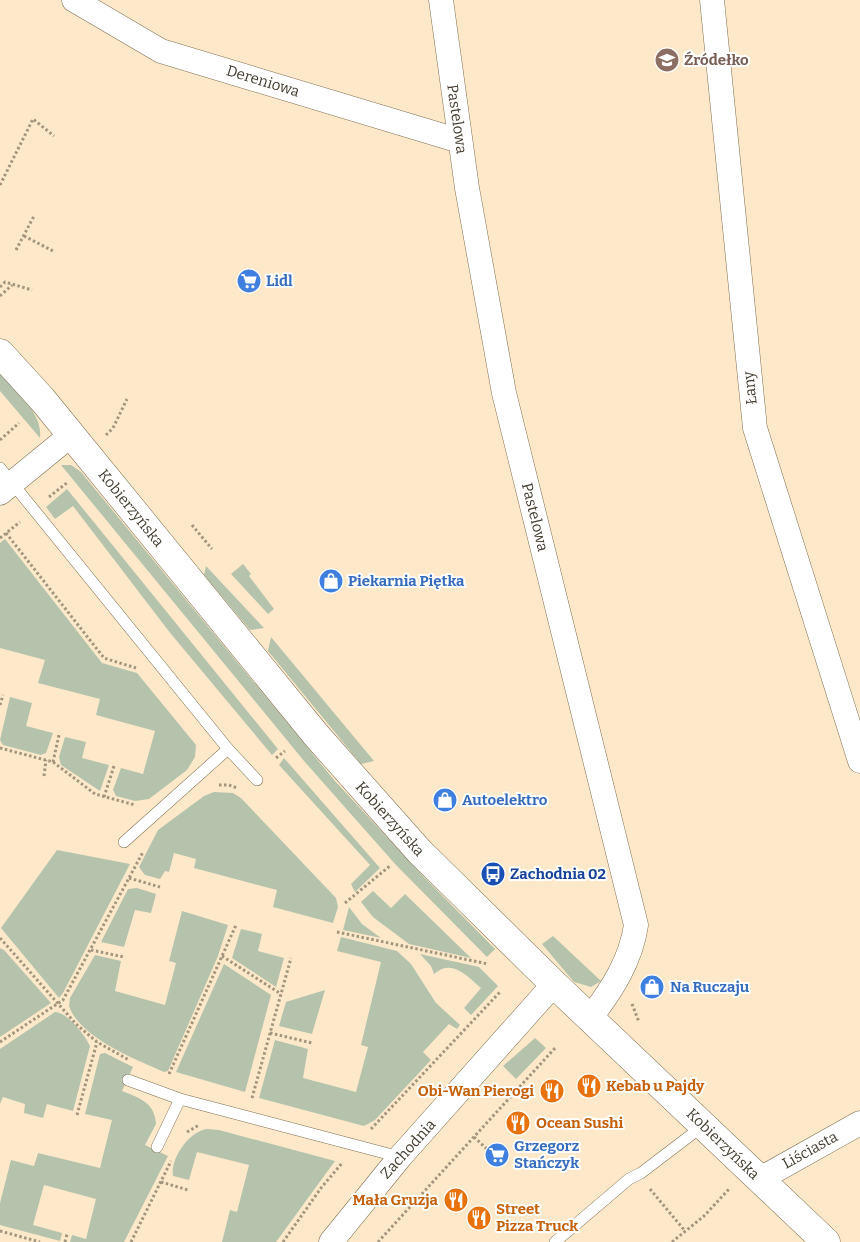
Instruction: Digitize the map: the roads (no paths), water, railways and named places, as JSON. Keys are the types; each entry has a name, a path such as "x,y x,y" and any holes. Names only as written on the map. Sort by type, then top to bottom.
{"street":[{"name":"Dereniowa","path":"74,0 161,51 460,141"},
{"name":"Pastelowa","path":"441,0 460,141 504,392 636,925 628,958 608,994 590,1018"},
{"name":"Łany","path":"712,0 755,428 860,761"},
{"name":"Kobierzyńska","path":"0,353 71,435 369,797 464,897 826,1242"},
{"path":"4,481 71,435"},
{"name":"Zachodnia","path":"342,1237 400,1157 554,984"},
{"name":"Liściasta","path":"760,1179 860,1123"}],"lane":[{"path":"4,481 228,750 257,780"},
{"path":"124,842 228,750"},
{"path":"128,1080 180,1099 400,1157"},
{"path":"157,1147 180,1099"},
{"path":"555,1242 629,1179 641,1173 704,1125"}],"place":[{"name":"Źródełko","path":"667,60"},
{"name":"Lidl","path":"249,281"},
{"name":"Piekarnia Piętka","path":"331,581"},
{"name":"Autoelektro","path":"445,800"},
{"name":"Zachodnia 02","path":"493,874"},
{"name":"Na Ruczaju","path":"652,987"},
{"name":"Kebab u Pajdy","path":"589,1086"},
{"name":"Obi-Wan Pierogi","path":"552,1091"},
{"name":"Ocean Sushi","path":"518,1123"},
{"name":"Grzegorz Stańczyk","path":"497,1155"},
{"name":"Mała Gruzja","path":"456,1200"},
{"name":"Street Pizza Truck","path":"479,1218"}]}
